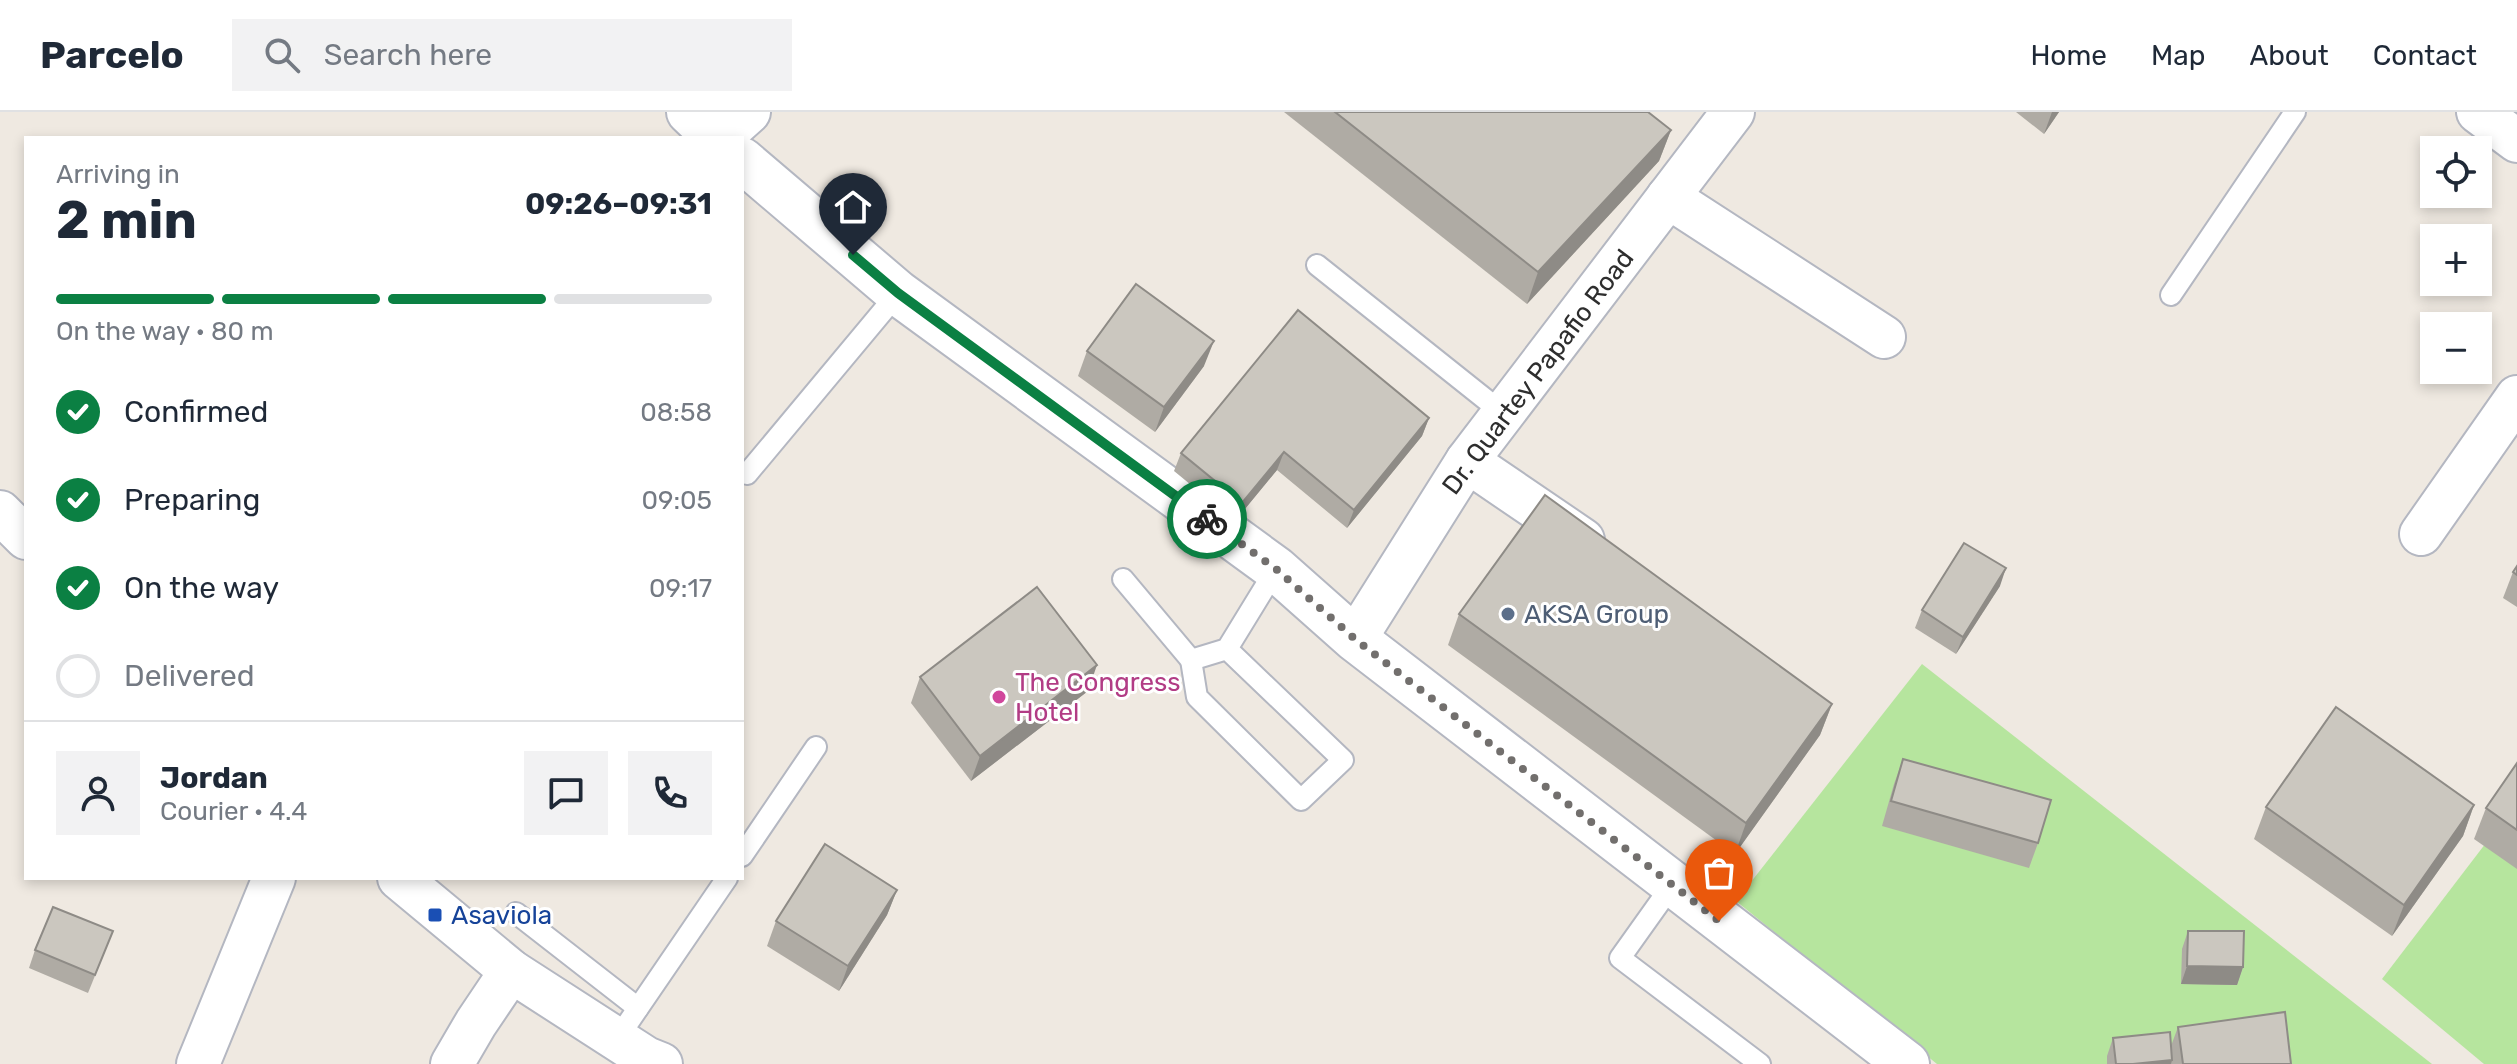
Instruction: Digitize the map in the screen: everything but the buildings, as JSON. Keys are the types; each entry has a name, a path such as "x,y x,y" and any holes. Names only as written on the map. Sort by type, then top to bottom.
{"street":[{"path":"689,112 716,136"},
{"path":"720,136 749,112"},
{"name":"Dr. Quartey Papafio Road","path":"1355,639 1467,461 1733,112"},
{"path":"2478,112 2517,141"},
{"path":"744,162 898,293 1276,569 1355,639 1907,1064"},
{"path":"1668,197 1884,337"},
{"path":"2421,534 2517,397"},
{"path":"1467,461 1609,558"},
{"path":"0,512 24,536"},
{"path":"198,1064 273,880"},
{"path":"401,880 511,971 627,1024 646,1058 661,1064"},
{"path":"452,1064 511,971"}],"lane":[{"path":"2171,295 2295,112"},
{"path":"1317,265 1504,414"},
{"path":"747,474 898,293"},
{"path":"1191,660 1227,649 1276,569"},
{"path":"1123,579 1191,660 1197,697 1301,800 1343,760 1227,649"},
{"path":"744,853 816,747"},
{"path":"516,913 627,1024 726,880"},
{"path":"1672,885 1620,958 1760,1064"}],"green space":[{"path":"1922,664 2432,1064 1937,1064 1736,901"},
{"path":"2505,818 2517,821 2517,1064 2484,1064 2382,979"}],"way so far":[{"path":"1207,519 1276,569 1355,639 1719,921"}],"place":[{"name":"AKSA Group","path":"1508,614"},
{"name":"The Congress Hotel","path":"999,697"},
{"name":"Asaviola","path":"435,915"}],"route":[{"path":"853,255 898,293 1207,519"}]}
